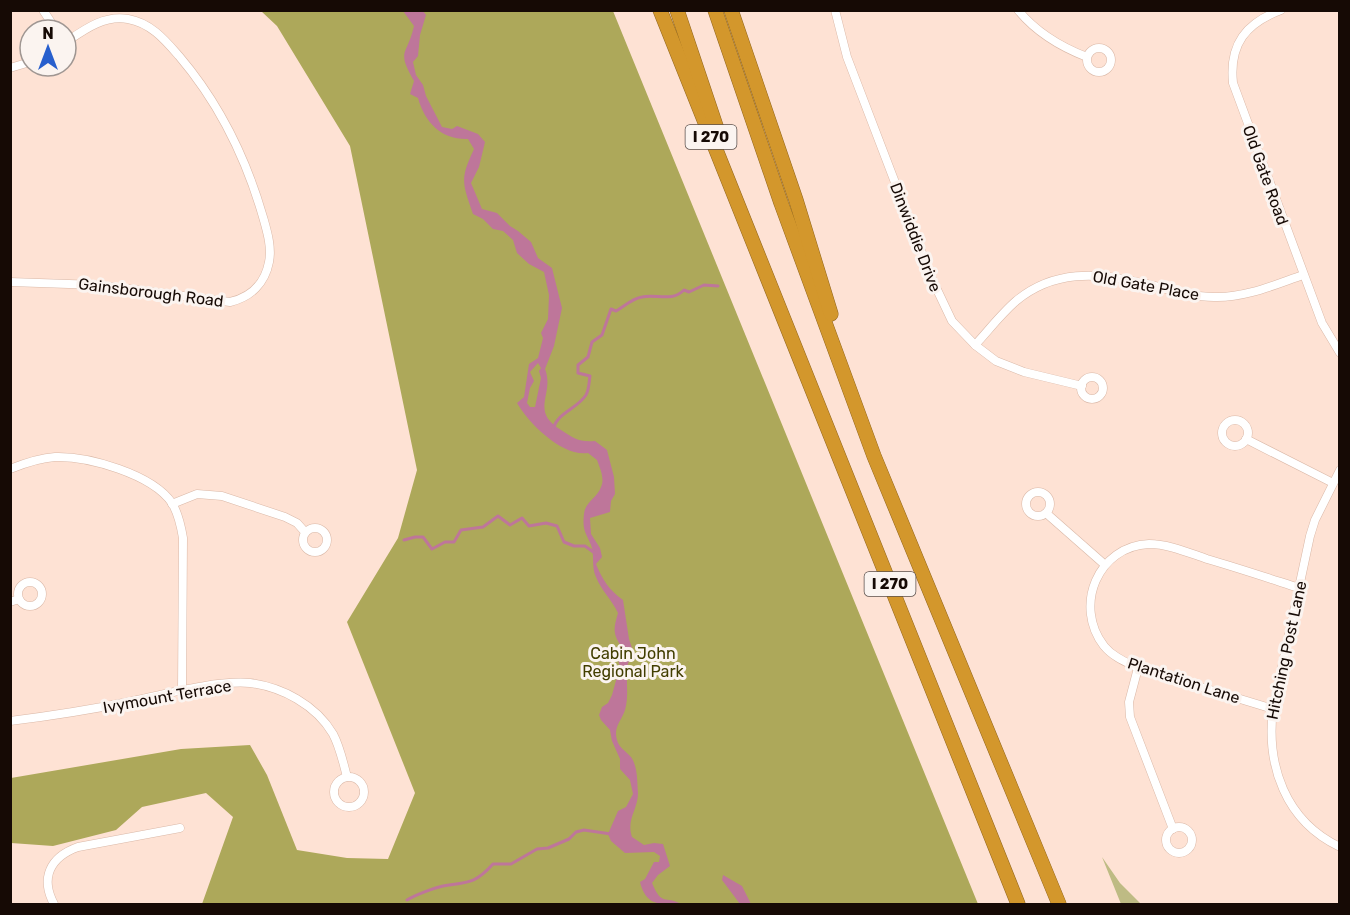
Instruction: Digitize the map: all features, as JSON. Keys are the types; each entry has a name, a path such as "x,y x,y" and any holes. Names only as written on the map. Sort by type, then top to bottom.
{"highway":[{"name":"I 270","path":"660,10 1018,904"},
{"name":"I 270","path":"677,10 763,264"},
{"name":"I 270","path":"715,10 781,203 874,456 1059,904"},
{"name":"I 270","path":"731,10 796,200 874,456"}],"street":[{"name":"Dinwiddie Drive","path":"835,10 848,57 932,279 952,321 984,353 1009,367 1082,386"},
{"path":"1018,10 1038,30 1056,42 1087,57"},
{"name":"Old Gate Road","path":"1281,10 1254,24 1242,37 1233,56 1232,75 1235,92 1303,275 1326,332 1340,353"},
{"name":"Gainsborough Road","path":"10,282 98,285 230,302 249,296 262,281 269,264 269,244 256,194 235,141 206,90 166,41 145,24 121,18 94,24 78,34"},
{"name":"Old Gate Place","path":"975,345 1014,302 1041,285 1069,276 1084,274 1116,276 1193,295 1226,297 1244,294 1303,275"},
{"path":"1246,439 1333,483"},
{"path":"10,469 31,461 53,457 86,460 147,482 162,492 172,504 181,526 184,548 182,691"},
{"name":"Hitching Post Lane","path":"1340,470 1315,520 1271,727 1273,757 1288,799 1312,829 1340,847"},
{"path":"172,504 196,494 222,496 285,517 297,523 305,532"},
{"path":"1046,513 1104,564 1122,552 1140,545 1159,545 1299,588"},
{"name":"Plantation Lane","path":"1104,564 1092,591 1090,610 1095,629 1110,652 1138,668 1273,709"},
{"path":"10,602 19,599"},
{"path":"1138,668 1129,702 1130,717 1173,829"},
{"name":"Ivymount Terrace","path":"10,721 112,705 227,683 249,683 276,689 299,700 316,713 332,732 342,754 347,777"},
{"path":"54,904 49,892 48,876 51,866 64,853 78,848 180,828"}],"shaded area":[{"path":"403,11 423,11 426,15 420,35 418,56 413,62 416,75 442,127 452,129 457,126 478,134 485,142 479,167 471,183 482,209 497,213 531,242 538,258 552,268 562,308 554,346 545,369 547,378 546,416 561,430 577,439 595,441 607,450 614,477 615,494 611,501 610,512 590,518 591,534 600,548 602,557 596,564 606,584 623,600 633,651 627,668 626,705 616,735 619,745 631,757 637,775 638,793 630,825 632,837 644,845 663,844 670,866 652,883 661,898 681,904 660,904 650,900 643,890 640,882 645,879 654,862 659,862 660,856 654,852 625,853 611,841 608,834 618,811 626,807 633,794 630,780 620,769 620,759 610,730 599,715 602,707 608,703 612,695 620,666 618,660 621,646 615,630 618,613 596,577 592,549 584,524 585,510 601,487 602,474 597,460 588,453 568,450 548,437 538,429 517,403 524,397 529,364 538,358 543,338 541,333 548,319 549,295 544,272 529,264 517,253 513,240 503,231 493,229 483,219 473,214 464,181 466,167 474,149 468,139 450,137 436,128 425,115 418,98 410,94 414,81 404,58 414,26","holes":["538,363 541,368 535,407 530,407 527,403 534,381 530,372"]},
{"path":"1102,857 1120,883 1141,904 1121,904"},
{"path":"723,875 742,886 751,904 740,904 722,880"}],"green space":[{"name":"Cabin John Regional Park","path":"261,11 613,11 978,904 202,904 233,817 206,793 142,807 116,830 53,846 11,843 11,778 181,749 250,745 267,775 297,850 347,858 388,859 415,793 347,622 398,538 417,470 350,146 277,26"}],"waterway":[{"path":"553,429 559,418 578,404 587,393 590,376 578,373 578,365 588,357 592,342 602,335 611,309 616,311 632,301 648,296 669,297 704,285 718,286"},
{"path":"404,540 423,537 432,549 445,542 454,542 461,530 483,527 498,516 510,525 522,518 529,526 546,523 557,526 564,542 574,546 585,546 596,554"},
{"path":"407,900 439,887 476,879 493,864 511,864 537,849 548,848 569,839 576,832 584,830 611,834"}]}
